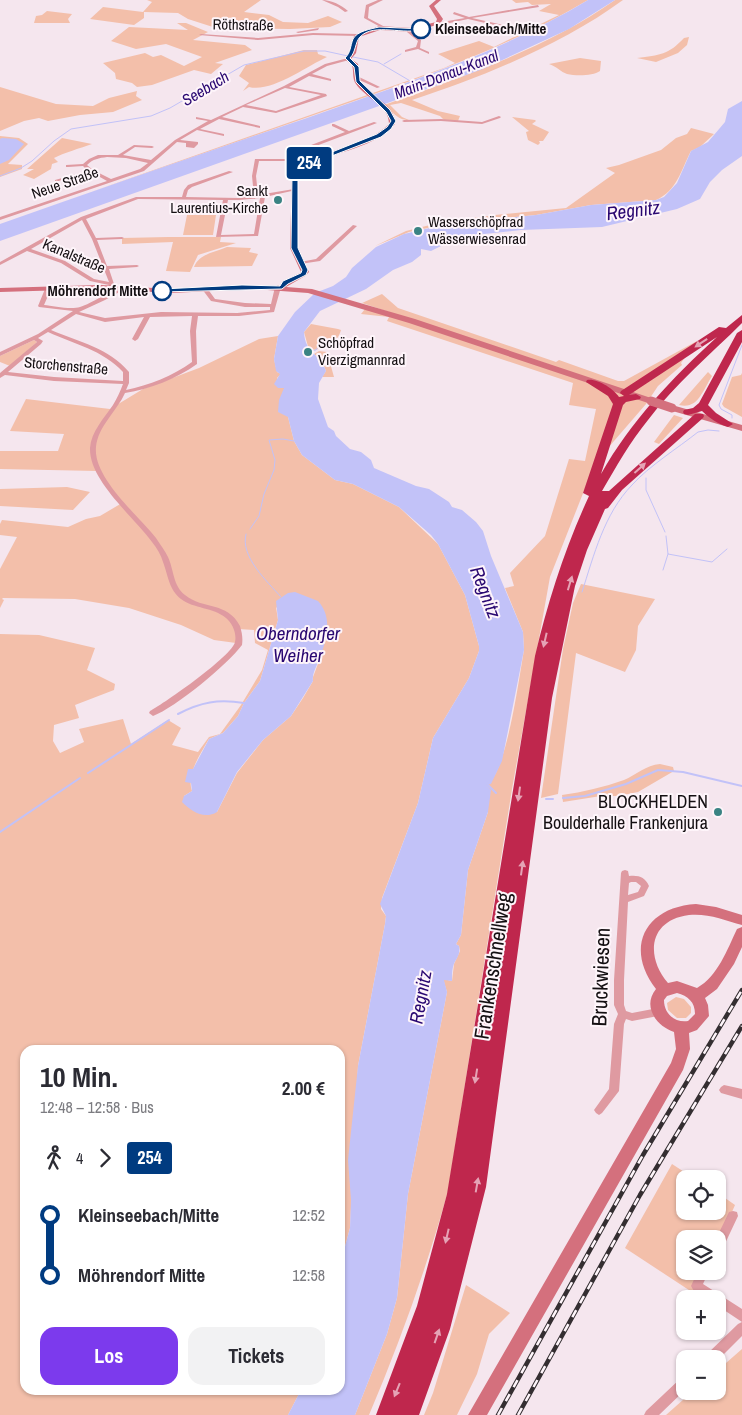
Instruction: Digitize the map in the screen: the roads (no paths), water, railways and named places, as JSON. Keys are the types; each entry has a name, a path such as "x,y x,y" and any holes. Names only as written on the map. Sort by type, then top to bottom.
{"highway":[{"path":"625,393 742,318"},
{"path":"590,515 600,485 631,435 673,384 742,318"},
{"path":"590,515 638,442 701,365 742,328"},
{"path":"590,515 697,411 742,333"},
{"path":"591,382 612,394 618,404"},
{"path":"590,515 591,485 618,404 623,399 637,397"},
{"path":"697,411 712,415 728,424"},
{"name":"Frankenschnellweg","path":"387,1415 404,1374 446,1243 457,1194 540,660 558,586 571,547 590,515"},
{"name":"Frankenschnellweg","path":"408,1415 440,1329 477,1187 545,698 569,586 590,515"}],"street":[{"path":"324,0 346,11"},
{"path":"381,0 367,6 366,18 384,28"},
{"path":"435,3 440,19 438,23"},
{"path":"393,121 389,111 360,86 356,77 355,64 349,57 358,35 384,28 421,29 438,23 538,6"},
{"path":"454,13 524,31"},
{"name":"Röthstraße","path":"285,37 302,30 318,28"},
{"path":"408,30 420,41 418,48"},
{"name":"Röthstraße","path":"201,35 258,39 312,34 358,35"},
{"path":"406,52 418,48 428,53"},
{"name":"Neue Straße","path":"0,219 138,172 196,129 310,75 326,65 349,57"},
{"path":"310,75 330,80"},
{"path":"356,77 378,87"},
{"path":"268,86 279,90"},
{"path":"242,106 276,112 326,96 285,87"},
{"path":"48,289 41,306 76,311 105,320 148,315 270,312 280,287 304,274 305,270 294,248 294,190 295,175 305,165 379,136 393,121 441,120 482,123 499,117"},
{"path":"197,118 212,121"},
{"path":"219,118 259,127"},
{"path":"296,160 304,150 310,147 374,123"},
{"path":"333,125 349,132"},
{"path":"196,129 224,135"},
{"path":"310,140 321,143"},
{"path":"176,142 187,145"},
{"path":"181,149 187,145 197,143 206,145"},
{"path":"118,156 134,146 152,147"},
{"path":"303,146 310,147"},
{"path":"84,165 88,160 98,157 118,156 152,162"},
{"path":"256,197 254,176 257,160 296,160"},
{"path":"296,160 296,163 305,165"},
{"path":"68,166 84,165 91,171 111,181"},
{"path":"125,170 138,172"},
{"path":"57,181 91,171"},
{"path":"184,198 186,190 190,186 231,172"},
{"path":"0,264 83,218 135,199 226,199 256,197 294,190"},
{"path":"226,199 218,236 256,235 263,196"},
{"path":"83,218 106,268 111,286"},
{"path":"302,264 318,260 355,226"},
{"path":"94,239 122,238"},
{"name":"Kanalstraße","path":"26,249 63,262 92,280 111,286"},
{"path":"106,268 137,266"},
{"path":"0,290 111,286 120,289 171,291 280,287 316,293 360,305 672,408 697,411"},
{"path":"0,354 35,338 76,311 120,289"},
{"path":"205,289 212,300 245,305 272,306"},
{"path":"135,339 148,315"},
{"path":"123,392 134,391 174,375 195,364 195,315"},
{"path":"49,330 101,352 121,364 126,372 126,383 123,392 99,428 93,446 96,461 102,475 123,506 161,550 175,588 180,596 226,614 237,628 239,637 238,644 234,650 194,685 164,708 153,713"},
{"path":"2,375 39,343 40,341 35,338"},
{"name":"Storchenstraße","path":"2,375 126,383"},
{"path":"728,424 742,428"},
{"name":"Bruckwiesen","path":"600,1110 614,1091 619,1024 623,1014 619,1009 619,995 625,877 640,880 645,886 641,894 624,900"},
{"path":"664,990 648,965 646,952 650,934 660,920 681,911 699,909 742,920"},
{"path":"696,996 712,987 724,970 742,933"},
{"path":"677,987 696,996 701,1002 702,1016 693,1026 681,1027 670,1024 663,1020 658,1012 656,1000 664,990 677,987"},
{"path":"623,1014 632,1017 658,1012"},
{"path":"477,1415 678,1065 683,1049 681,1027"},
{"path":"724,1090 742,1094"},
{"path":"726,1230 733,1216"},
{"path":"699,1280 696,1286 702,1290"},
{"path":"726,1306 742,1316"},
{"path":"719,1350 742,1328"},
{"path":"650,1415 676,1390"}],"water":[{"name":"Main-Donau-Kanal","path":"588,0 615,0 569,29 483,69 0,241 0,224 415,80 486,52 555,19"},
{"name":"Regnitz","path":"742,101 742,156 722,170 710,182 700,199 677,209 602,227 521,230 475,235 449,242 431,251 421,249 421,255 412,262 393,270 366,289 320,311 304,332 307,345 320,360 326,371 319,383 318,399 328,427 350,449 361,452 371,460 374,468 416,486 429,489 449,502 452,507 462,510 476,522 483,531 491,556 523,632 524,650 502,761 491,784 487,785 491,790 488,812 468,870 461,935 456,944 459,946 459,952 453,967 452,981 444,980 447,992 408,1194 397,1298 387,1334 355,1415 288,1415 298,1395 345,1395 345,1246 350,1228 351,1200 348,1160 358,1066 386,916 380,904 418,803 433,738 469,678 479,646 465,595 438,544 431,535 399,507 353,484 335,480 302,455 294,441 288,417 278,412 279,400 284,388 278,388 274,384 280,374 276,371 274,359 278,336 295,312 315,293 333,286 346,277 352,268 376,247 404,234 451,223 536,215 591,205 656,200 664,197 677,183 691,151 708,142 725,122 728,109"},
{"path":"0,139 16,139 24,144 9,160 0,164"},
{"name":"Oberndorfer Weiher","path":"295,592 318,601 326,615 326,639 313,681 291,716 263,740 237,772 217,812 207,815 198,813 182,802 184,796 192,791 191,783 185,782 188,769 193,769 209,739 223,733 238,716 244,703 260,681 278,620 276,601 288,593"}],"waterway":[{"name":"Seebach","path":"0,176 21,168 32,161 54,141 71,129 151,116 170,108 244,65 304,51 325,51 348,56"},
{"path":"384,64 401,54"},
{"name":"Seebach","path":"353,57 378,62 412,82"},
{"path":"309,351 316,350 320,344"},
{"path":"732,418 732,415 721,409 719,405 742,345"},
{"path":"582,592 601,536 622,496 655,464 698,432 708,430 719,431"},
{"path":"250,529 259,516 264,494 274,470 275,460 269,440 283,439 294,441"},
{"path":"646,478 646,490 665,532"},
{"path":"246,534 245,543 251,560 262,576 281,597"},
{"path":"666,536 668,554"},
{"path":"668,554 712,562 727,549"},
{"path":"663,570 668,554"},
{"path":"178,714 210,702 244,703"},
{"path":"88,773 169,720"},
{"path":"563,798 585,796 626,784 658,770 683,772 742,786"},
{"path":"0,832 80,778"},
{"path":"487,784 496,793"},
{"path":"546,799 553,799"}],"railway":[{"path":"498,1415 643,1155 742,990"},
{"path":"518,1415 640,1195 742,1026"}],"place":[{"name":"Kleinseebach/Mitte","path":"421,29"},
{"name":"Sankt Laurentius-Kirche","path":"278,200"},
{"name":"Wasserschöpfrad Wässerwiesenrad","path":"418,231"},
{"name":"Möhrendorf Mitte","path":"162,291"},
{"name":"Schöpfrad Vierzigmannrad","path":"308,352"},
{"name":"BLOCKHELDEN Boulderhalle Frankenjura","path":"718,812"}]}
